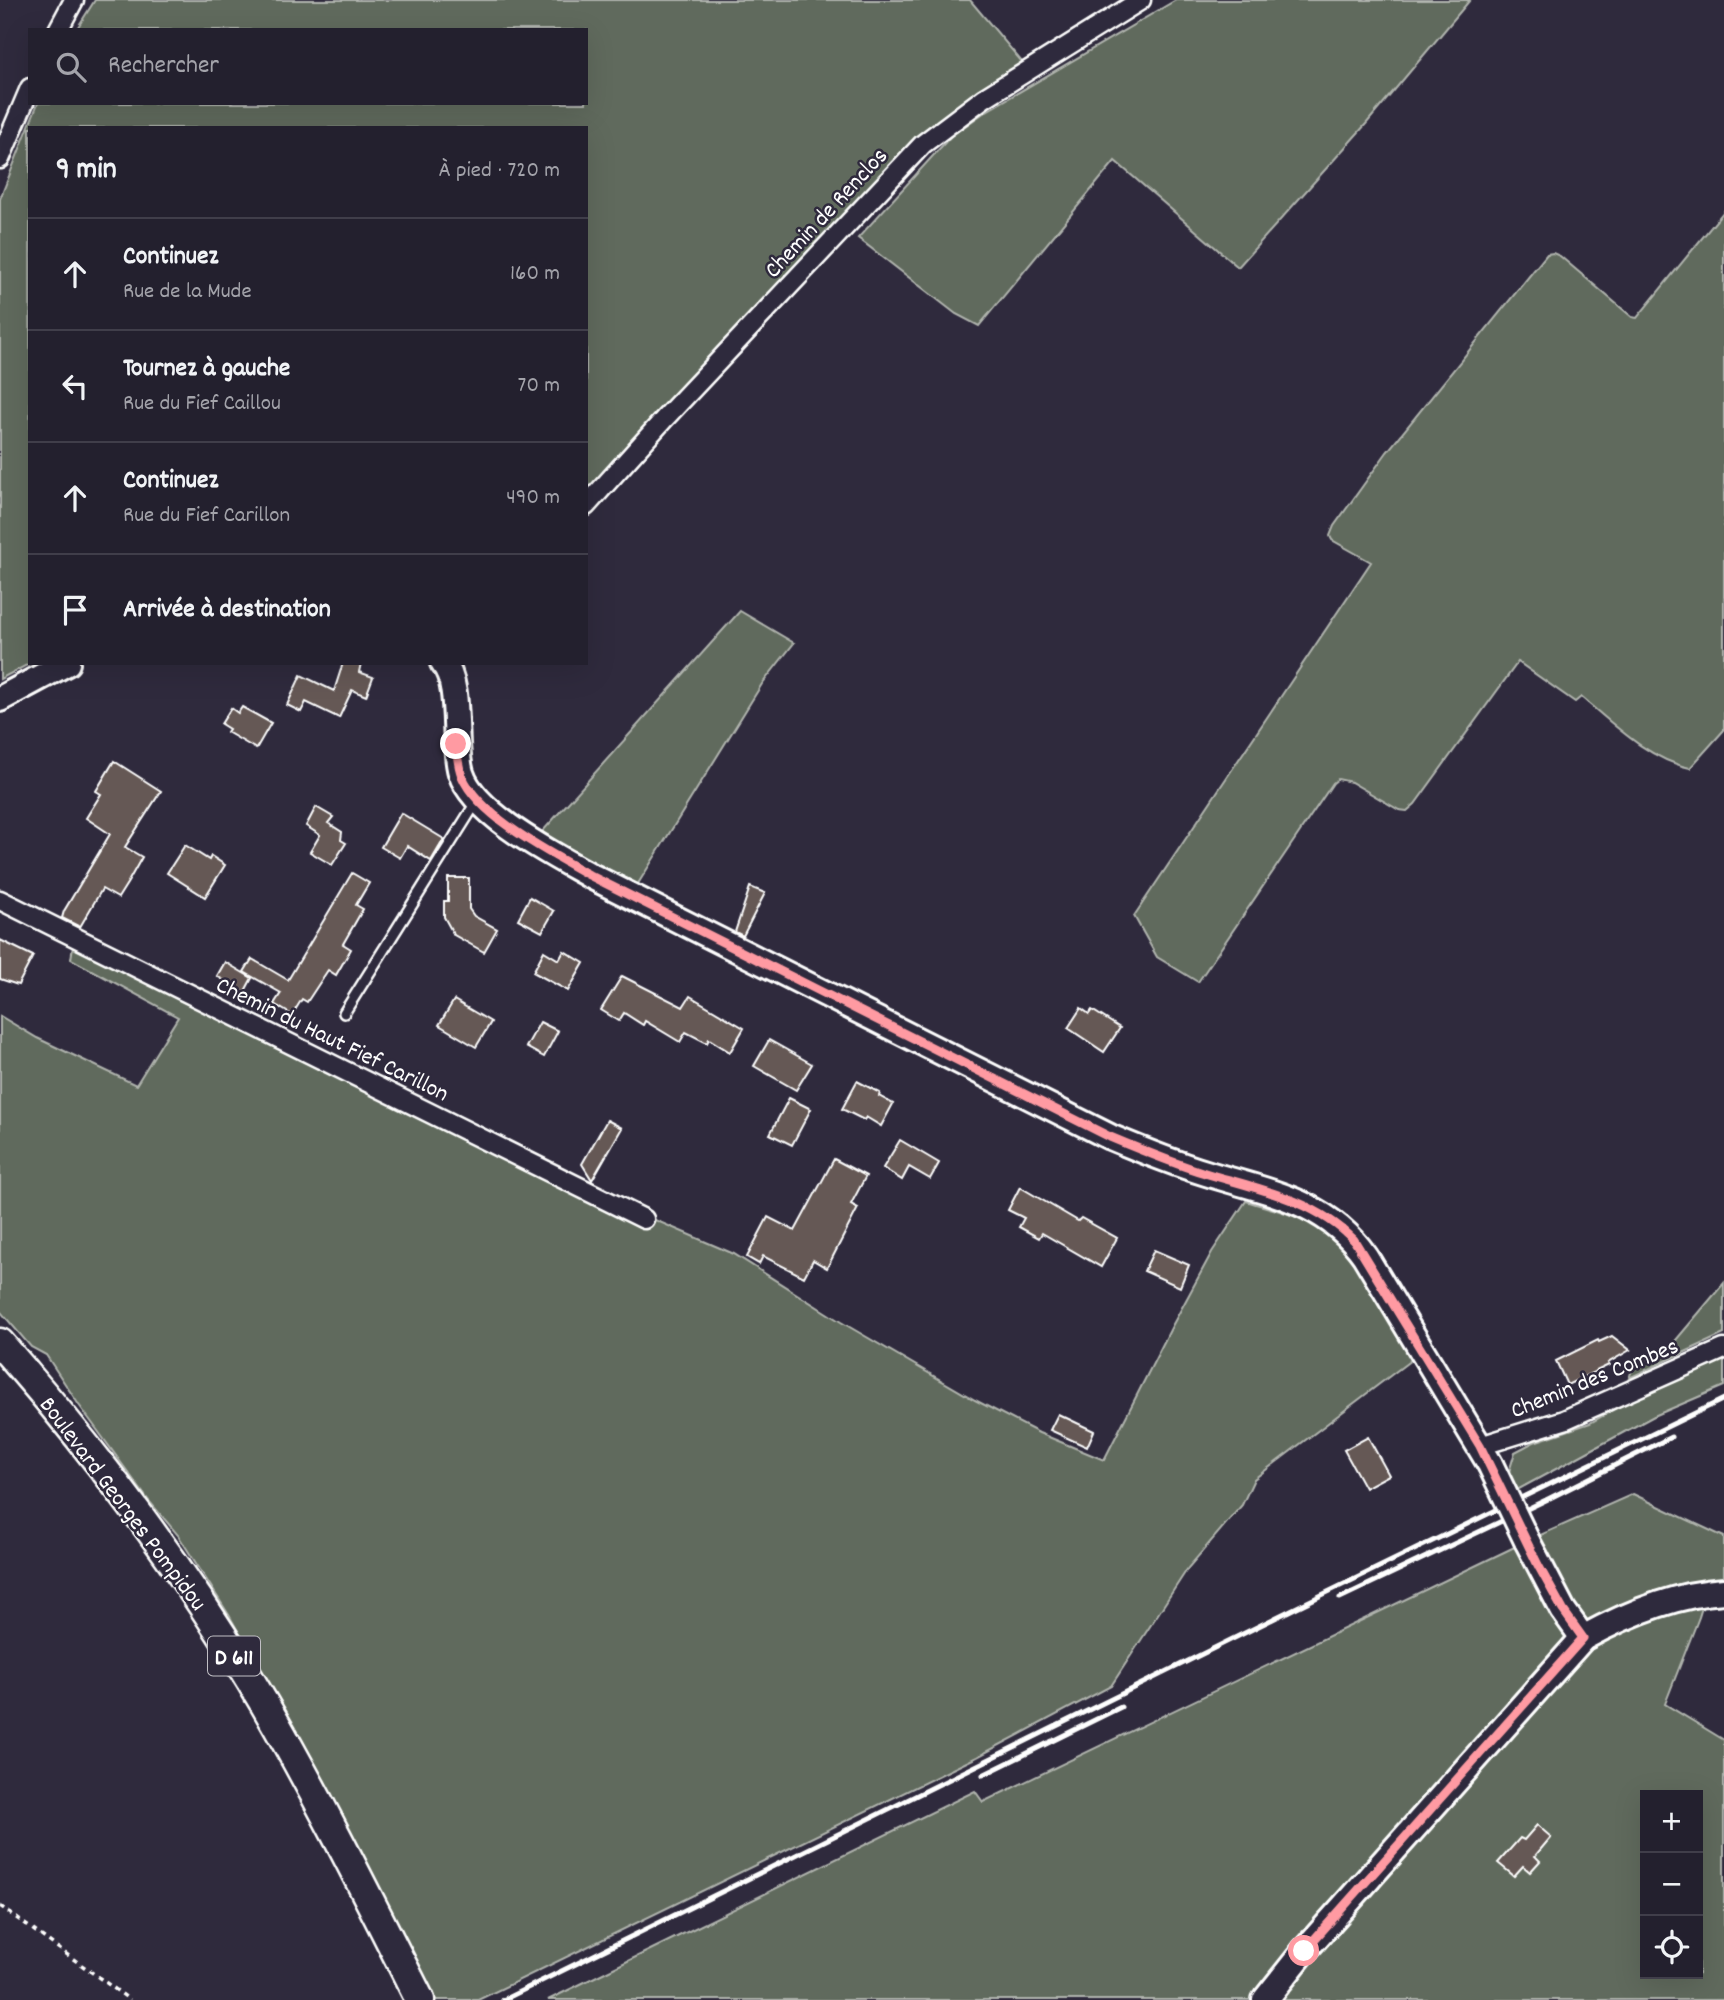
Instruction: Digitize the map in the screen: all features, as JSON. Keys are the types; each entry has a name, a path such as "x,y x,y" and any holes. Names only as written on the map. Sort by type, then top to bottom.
{"main road":[{"name":"Boulevard Georges Pompidou","path":"0,1343 85,1445 170,1559 228,1646 264,1704 329,1821 421,2000"},
{"name":"Boulevard Georges Pompidou","path":"0,1364 74,1451 147,1547 218,1652 320,1827 407,2000"},
{"path":"0,1370 74,1451"}],"street":[{"path":"59,28 74,0"},
{"name":"Chemin de Renclos","path":"588,504 674,408 923,144 984,98 1141,0"},
{"path":"0,159 28,93"},
{"path":"0,699 63,665"},
{"path":"444,665 452,677 460,768 470,791 529,839 589,875 1110,1137 1180,1165 1270,1192 1329,1217 1354,1240 1365,1256 1485,1455 1563,1610 1583,1638"},
{"name":"Chemin du Haut Fief Carillon","path":"0,900 644,1219"},
{"name":"Chemin des Combes","path":"1485,1455 1724,1349"},
{"path":"1265,2000 1304,1951 1583,1638 1651,1607 1709,1592 1724,1591"}],"lane":[{"path":"344,1013 478,800"}],"path":[{"path":"0,1906 130,2000"}],"green space":[{"path":"95,0 970,0 1022,62 945,117 670,407 588,489 588,126 29,126 37,105 588,105 588,28 77,28"},
{"path":"1176,0 1470,0 1366,124 1238,267 1115,161 979,326 956,314 858,238 951,136 985,112"},
{"path":"28,128 28,665 0,679 0,199"},
{"path":"1724,211 1724,730 1690,768 1645,749 1581,697 1575,702 1518,662 1415,804 1407,811 1399,810 1351,782 1338,779 1333,783 1198,982 1157,957 1134,916 1371,562 1332,540 1330,536 1334,526 1387,452 1547,254 1560,256 1632,317 1637,318"},
{"path":"740,611 794,643 762,684 636,887 541,833"},
{"path":"76,945 642,1223 655,1220 734,1254 841,1322 975,1400 1039,1433 1104,1460 1212,1252 1246,1201 1304,1221 1336,1242 1372,1290 1411,1360 1254,1479 1242,1505 1188,1568 1111,1686 977,1757 478,2000 430,2000 270,1688 229,1615 178,1535 149,1501 46,1355 31,1347 0,1311 0,1016 37,1038 136,1085 178,1017 71,959 73,946"},
{"path":"1724,1283 1724,1334 1629,1378 1634,1365 1662,1354 1671,1346"},
{"path":"1724,1354 1724,1386 1654,1416 1517,1490 1509,1472 1515,1452 1534,1442 1590,1423 1643,1393"},
{"path":"1633,1494 1724,1537 1724,1583 1709,1585 1665,1704 1724,1740 1724,2000 548,2000 975,1791 983,1802 1527,1541"}],"building":[{"path":"342,665 361,665 359,672 373,677 366,696 352,690 339,718 306,702 301,712 287,705 301,675 334,691"},
{"path":"242,707 271,723 256,749 227,732 229,729 221,724 231,708 238,713"},
{"path":"114,761 161,791 125,847 142,857 128,882 118,898 102,889 80,927 62,918 110,834 86,818 101,794 96,791"},
{"path":"316,807 333,817 328,823 342,832 341,840 346,843 332,865 310,852 320,835 306,826"},
{"path":"401,813 444,839 431,861 407,846 400,858 381,847"},
{"path":"185,845 209,860 211,856 225,865 205,897 167,873"},
{"path":"352,873 369,883 356,905 363,909 343,944 351,949 336,975 328,970 307,1002 302,999 292,1015 274,1004 281,993 244,972 252,959 288,980"},
{"path":"448,878 469,878 469,909 474,916 497,929 484,952 454,935 444,917 444,901 448,901"},
{"path":"750,887 765,893 743,936 735,932"},
{"path":"530,897 554,911 542,932 518,919"},
{"path":"0,940 33,956 18,985 0,979"},
{"path":"544,951 559,960 564,951 584,963 568,991 533,972"},
{"path":"225,962 252,978 244,993 217,976"},
{"path":"622,976 683,1007 690,996 744,1028 730,1052 709,1039 707,1043 686,1032 680,1042 645,1021 643,1025 624,1013 619,1021 601,1010"},
{"path":"454,1000 491,1022 476,1047 439,1025"},
{"path":"1081,1008 1089,1014 1092,1010 1120,1028 1104,1052 1068,1028"},
{"path":"540,1022 558,1031 544,1057 526,1047"},
{"path":"769,1040 812,1064 796,1090 754,1066"},
{"path":"857,1081 880,1093 879,1096 893,1104 881,1126 866,1117 864,1120 842,1109"},
{"path":"789,1098 811,1109 792,1145 770,1134"},
{"path":"607,1120 622,1128 592,1180 582,1164"},
{"path":"900,1140 939,1163 930,1179 909,1167 902,1180 883,1168"},
{"path":"834,1159 866,1176 851,1204 858,1208 827,1268 813,1260 804,1277 763,1256 759,1264 747,1257 768,1217 795,1231"},
{"path":"1020,1187 1078,1221 1081,1218 1117,1238 1101,1267 1042,1233 1039,1238 1019,1227 1024,1218 1008,1210"},
{"path":"1154,1250 1189,1265 1180,1287 1144,1271"},
{"path":"1612,1336 1630,1350 1608,1363 1609,1365 1567,1385 1556,1361"},
{"path":"1058,1414 1094,1431 1087,1447 1050,1430"},
{"path":"1368,1437 1389,1475 1365,1488 1344,1450"},
{"path":"1537,1825 1551,1837 1535,1856 1540,1861 1530,1872 1523,1866 1514,1876 1498,1863 1520,1838 1524,1840"}],"railway":[{"path":"503,2000 1724,1399"},
{"path":"1340,1598 1671,1437"},
{"path":"983,1775 1121,1707"}],"route":[{"path":"456,744 462,776 470,791 483,805 548,852 589,875 1110,1137 1180,1165 1292,1200 1329,1217 1354,1240 1480,1446 1538,1565 1563,1610 1583,1638 1304,1951"}]}
